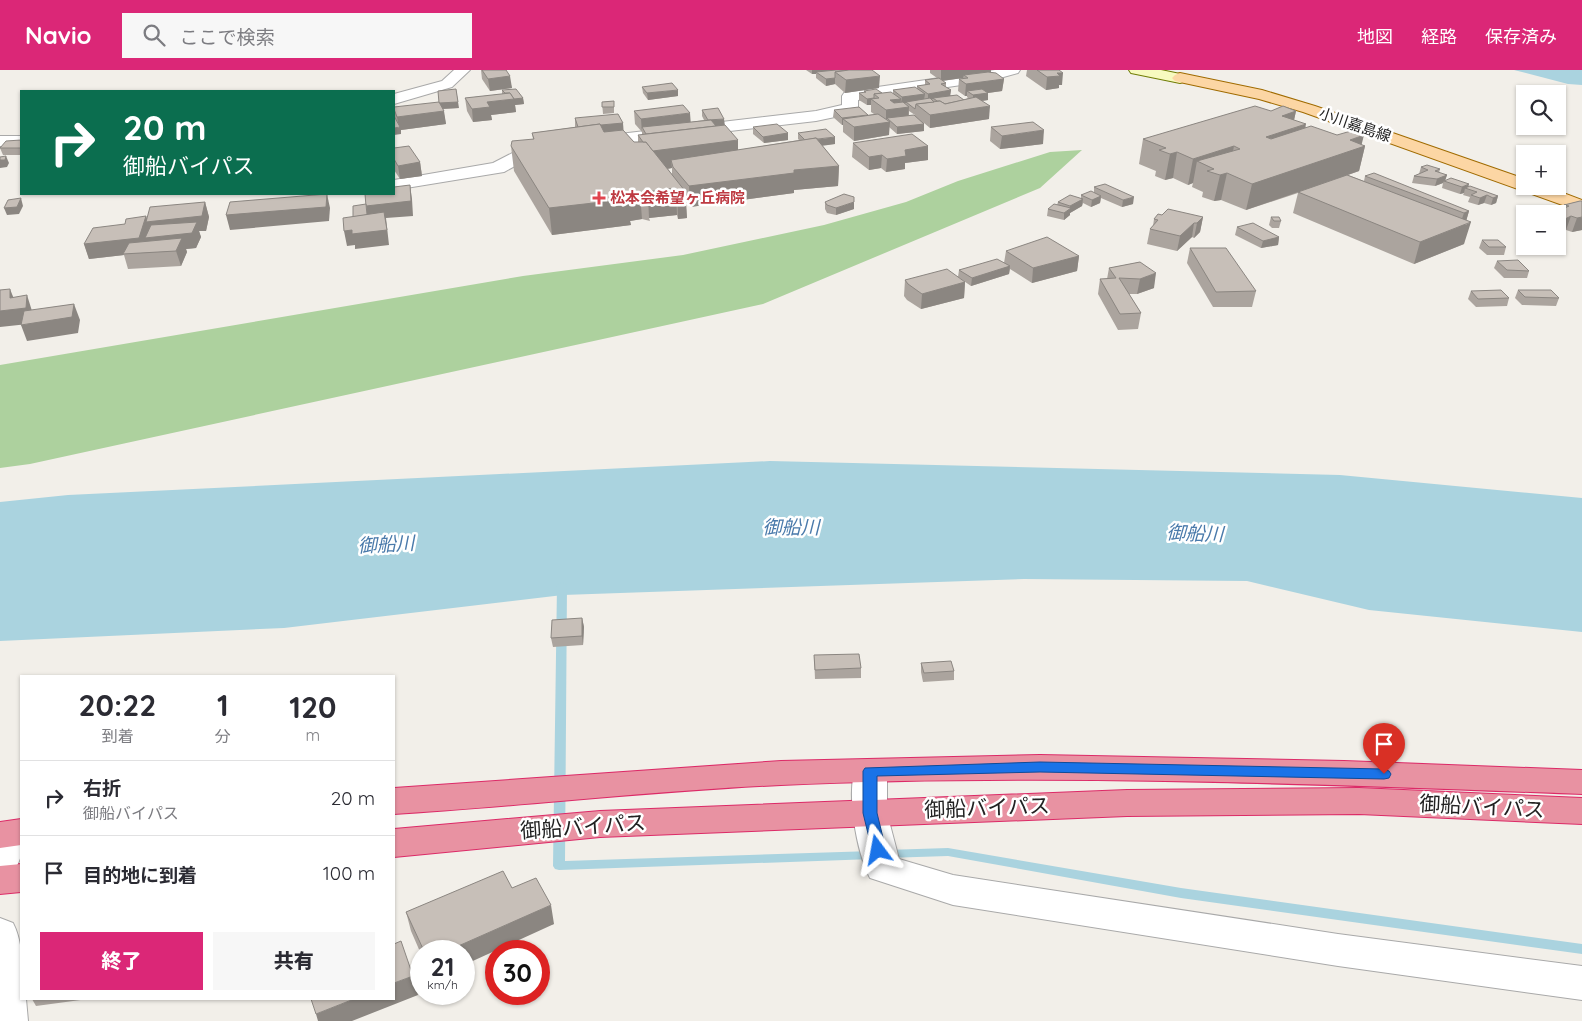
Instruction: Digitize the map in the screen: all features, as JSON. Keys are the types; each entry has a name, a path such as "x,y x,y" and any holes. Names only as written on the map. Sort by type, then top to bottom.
{"highway":[{"name":"御船バイパス","path":"395,801 781,773 1040,767 1344,773 1582,782"},
{"name":"御船バイパス","path":"395,843 600,824 1127,803 1359,801 1582,812"},
{"path":"0,880 20,878"}],"main road":[{"path":"1136,70 1180,78"},
{"name":"小川嘉島線","path":"1180,78 1262,95 1516,182"},
{"name":"小川嘉島線","path":"1552,195 1582,206"}],"street":[{"path":"395,99 447,84 463,70"},
{"path":"583,143 649,137 843,111 850,107 850,96 989,76 1013,70"},
{"path":"0,141 20,141"},
{"path":"395,185 498,168 532,150 564,145"},
{"path":"870,771 870,813 882,868 953,890 1338,950 1582,983"},
{"path":"0,866 11,834"},
{"path":"0,934 8,1021"}],"green space":[{"path":"1082,150 1040,188 763,304 30,464 0,468 0,365 523,276 683,255 824,225 906,202 958,181 1050,152"}],"water":[{"path":"1514,70 1582,70 1582,85 1568,84"},
{"name":"御船川","path":"770,461 1340,475 1582,498 1582,632 1369,610 1247,581 1024,579 563,595 284,628 0,641 0,502 68,495"}],"building":[{"path":"482,70 506,70 510,76 488,79"},
{"path":"848,70 835,72 835,78 826,79 816,72"},
{"path":"872,70 880,76 846,80 835,72"},
{"path":"1037,70 1059,70 1063,73 1057,73 1060,76 1047,77"},
{"path":"996,73 1004,79 966,84 959,79 968,78 964,75"},
{"path":"939,78 946,83 941,84 951,90 928,94 917,86 930,84 925,80"},
{"path":"672,83 678,90 647,93 642,87"},
{"path":"915,87 925,94 902,97 893,90"},
{"path":"456,89 458,102 439,103 438,91"},
{"path":"516,89 523,98 514,99 510,93 505,93 502,90"},
{"path":"876,89 882,93 874,94 874,98 867,99 859,93 866,92 864,91"},
{"path":"982,89 988,93 973,95 967,91"},
{"path":"891,92 901,99 890,100 894,103 903,102 909,107 886,110 871,99 879,98 874,94"},
{"path":"510,93 514,99 487,102 490,107 472,109 465,98"},
{"path":"957,95 964,100 945,104 933,98"},
{"path":"976,97 990,106 930,115 916,104 940,101 945,104"},
{"path":"930,98 934,102 916,104 915,109 906,102"},
{"path":"614,101 614,107 602,107 602,102"},
{"path":"439,102 444,111 397,117 395,107"},
{"path":"683,105 690,113 641,119 634,111"},
{"path":"1255,106 1271,111 1283,106 1296,111 1282,116 1306,124 1266,137 1271,139 1311,126 1337,135 1351,131 1364,135 1350,140 1365,146 1252,184 1227,173 1220,175 1207,171 1214,169 1197,161 1240,149 1234,146 1193,159 1177,152 1170,154 1159,150 1166,148 1143,139"},
{"path":"859,107 868,115 842,118 834,110"},
{"path":"718,108 724,119 708,120 702,110"},
{"path":"618,114 623,123 578,127 575,118"},
{"path":"878,114 890,122 854,127 843,119"},
{"path":"914,115 924,124 897,127 887,118"},
{"path":"395,118 400,127 395,128"},
{"path":"711,120 716,126 646,134 642,127"},
{"path":"1033,122 1044,130 1002,136 991,127"},
{"path":"600,124 604,132 623,130 634,142 646,142 685,191 677,192 676,188 646,192 648,195 640,193 627,194 629,199 549,208 511,146 512,141 534,139 532,133"},
{"path":"777,124 788,133 763,137 753,127"},
{"path":"725,125 738,140 653,151 638,135"},
{"path":"826,129 835,137 805,140 798,133"},
{"path":"912,134 928,146 905,150 906,156 887,159 882,155 869,157 853,143"},
{"path":"816,138 839,166 794,170 794,173 689,186 673,167 671,160"},
{"path":"20,140 20,148 0,148 6,141"},
{"path":"409,146 420,162 398,166 395,161 395,148"},
{"path":"6,156 5,160 0,160 0,157"},
{"path":"1427,165 1440,169 1435,171 1447,175 1437,179 1414,176 1428,170 1421,167"},
{"path":"1374,173 1469,211 1464,213 1365,176"},
{"path":"1347,175 1471,222 1420,242 1298,192"},
{"path":"1451,178 1469,184 1462,187 1444,181"},
{"path":"1105,184 1134,197 1123,200 1094,187"},
{"path":"410,185 411,201 366,206 365,195 395,195 395,187"},
{"path":"1470,186 1498,196 1493,198 1487,195 1480,198 1471,195 1477,192 1465,188"},
{"path":"1091,191 1101,196 1092,200 1081,195"},
{"path":"844,194 854,197 854,202 836,208 827,205 825,202"},
{"path":"327,195 326,207 226,215 230,202"},
{"path":"1070,195 1083,199 1070,206 1058,202"},
{"path":"21,198 17,207 4,208 8,200"},
{"path":"1582,201 1582,217 1571,216 1566,218 1566,207 1569,206 1564,205"},
{"path":"205,202 202,216 146,222 150,207"},
{"path":"366,204 367,215 353,217 353,206"},
{"path":"1054,204 1071,208 1064,213 1048,209"},
{"path":"1168,209 1203,217 1180,236 1150,229 1158,220 1154,219 1158,214 1162,215"},
{"path":"384,212 387,230 352,234 352,230 344,231 343,218"},
{"path":"146,216 139,238 84,244 93,228 125,224 126,219"},
{"path":"1271,217 1279,217 1281,221 1274,221"},
{"path":"197,222 192,233 145,238 151,225"},
{"path":"1253,223 1279,237 1263,241 1237,227"},
{"path":"1047,237 1079,256 1033,268 1006,251"},
{"path":"182,238 176,251 123,254 129,243"},
{"path":"1482,240 1498,240 1506,247 1489,247"},
{"path":"1190,248 1226,248 1256,291 1216,292"},
{"path":"997,259 1010,266 972,278 959,270"},
{"path":"1518,260 1529,271 1507,270 1497,261"},
{"path":"1140,262 1156,273 1140,279 1119,278 1141,313 1120,314 1100,279 1116,278 1109,268"},
{"path":"947,269 965,282 922,294 905,280"},
{"path":"10,289 10,298 27,295 26,308 0,311 0,290"},
{"path":"1501,290 1509,298 1478,299 1471,291"},
{"path":"1518,290 1551,290 1559,298 1525,297"},
{"path":"74,304 72,317 21,325 24,311"},
{"path":"582,618 582,636 551,638 552,620"},
{"path":"859,654 861,668 815,670 814,655"},
{"path":"951,661 954,671 924,673 921,663"},
{"path":"503,871 512,888 536,878 551,905 472,940 419,940 406,912"},
{"path":"401,941 410,967 410,977 395,983 395,944"},
{"path":"311,1000 351,1000 316,1014"}],"waterway":[{"path":"562,585 559,866 873,855"},
{"path":"886,854 948,852 1181,893 1582,949"}],"place":[{"name":"松本会希望ヶ丘病院","path":"599,198"}],"route":[{"path":"878,850 870,813 870,771 1040,767 1384,774"}]}
